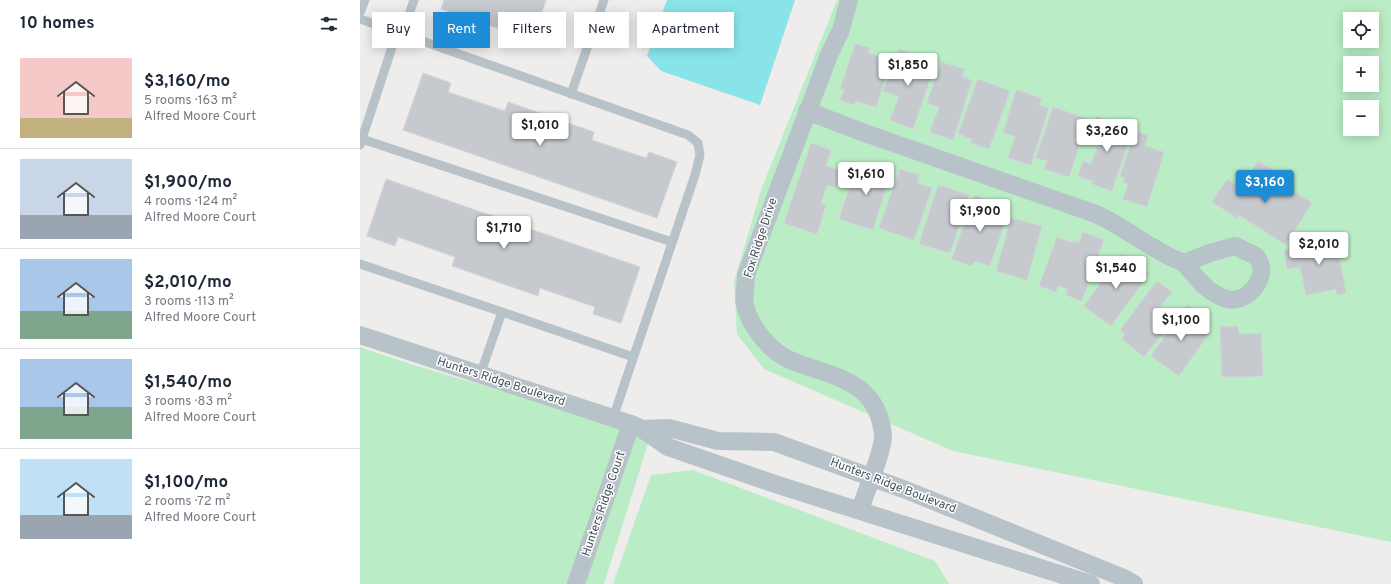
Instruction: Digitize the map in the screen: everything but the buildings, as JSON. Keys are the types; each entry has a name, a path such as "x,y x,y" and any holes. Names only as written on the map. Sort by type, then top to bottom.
{"street":[{"name":"Fox Ridge Drive","path":"849,0 841,30 829,55 807,111 746,275 745,305 755,329 769,345 790,360 838,376 856,386 871,400 879,416 883,436 880,452 860,510"},
{"path":"807,111 869,135 1096,214 1111,221 1170,258 1184,263"},
{"name":"Hunters Ridge Boulevard","path":"360,335 613,418 636,427 668,447 1091,584"},
{"name":"Hunters Ridge Boulevard","path":"636,427 669,428 718,441 774,442 871,477 1124,578 1134,584"},
{"name":"Hunters Ridge Court","path":"576,584 636,427"}],"lane":[{"path":"360,14 364,0"},
{"path":"409,12 414,0"},
{"path":"571,94 604,0"},
{"path":"360,19 372,23"},
{"path":"425,42 688,135 698,143 700,155 695,175 613,418"},
{"path":"395,48 361,142 672,242"},
{"path":"360,264 633,357"},
{"path":"480,375 502,312"}],"green space":[{"path":"837,0 1391,0 1391,542 953,451 764,369 737,334 734,282 761,190"},
{"path":"360,347 614,424 650,437 604,584 360,584"},
{"path":"693,470 935,561 949,584 613,584 651,475"}],"water":[{"path":"667,0 795,0 760,105 661,71 647,56 650,48 734,48 734,12 663,12"}]}
